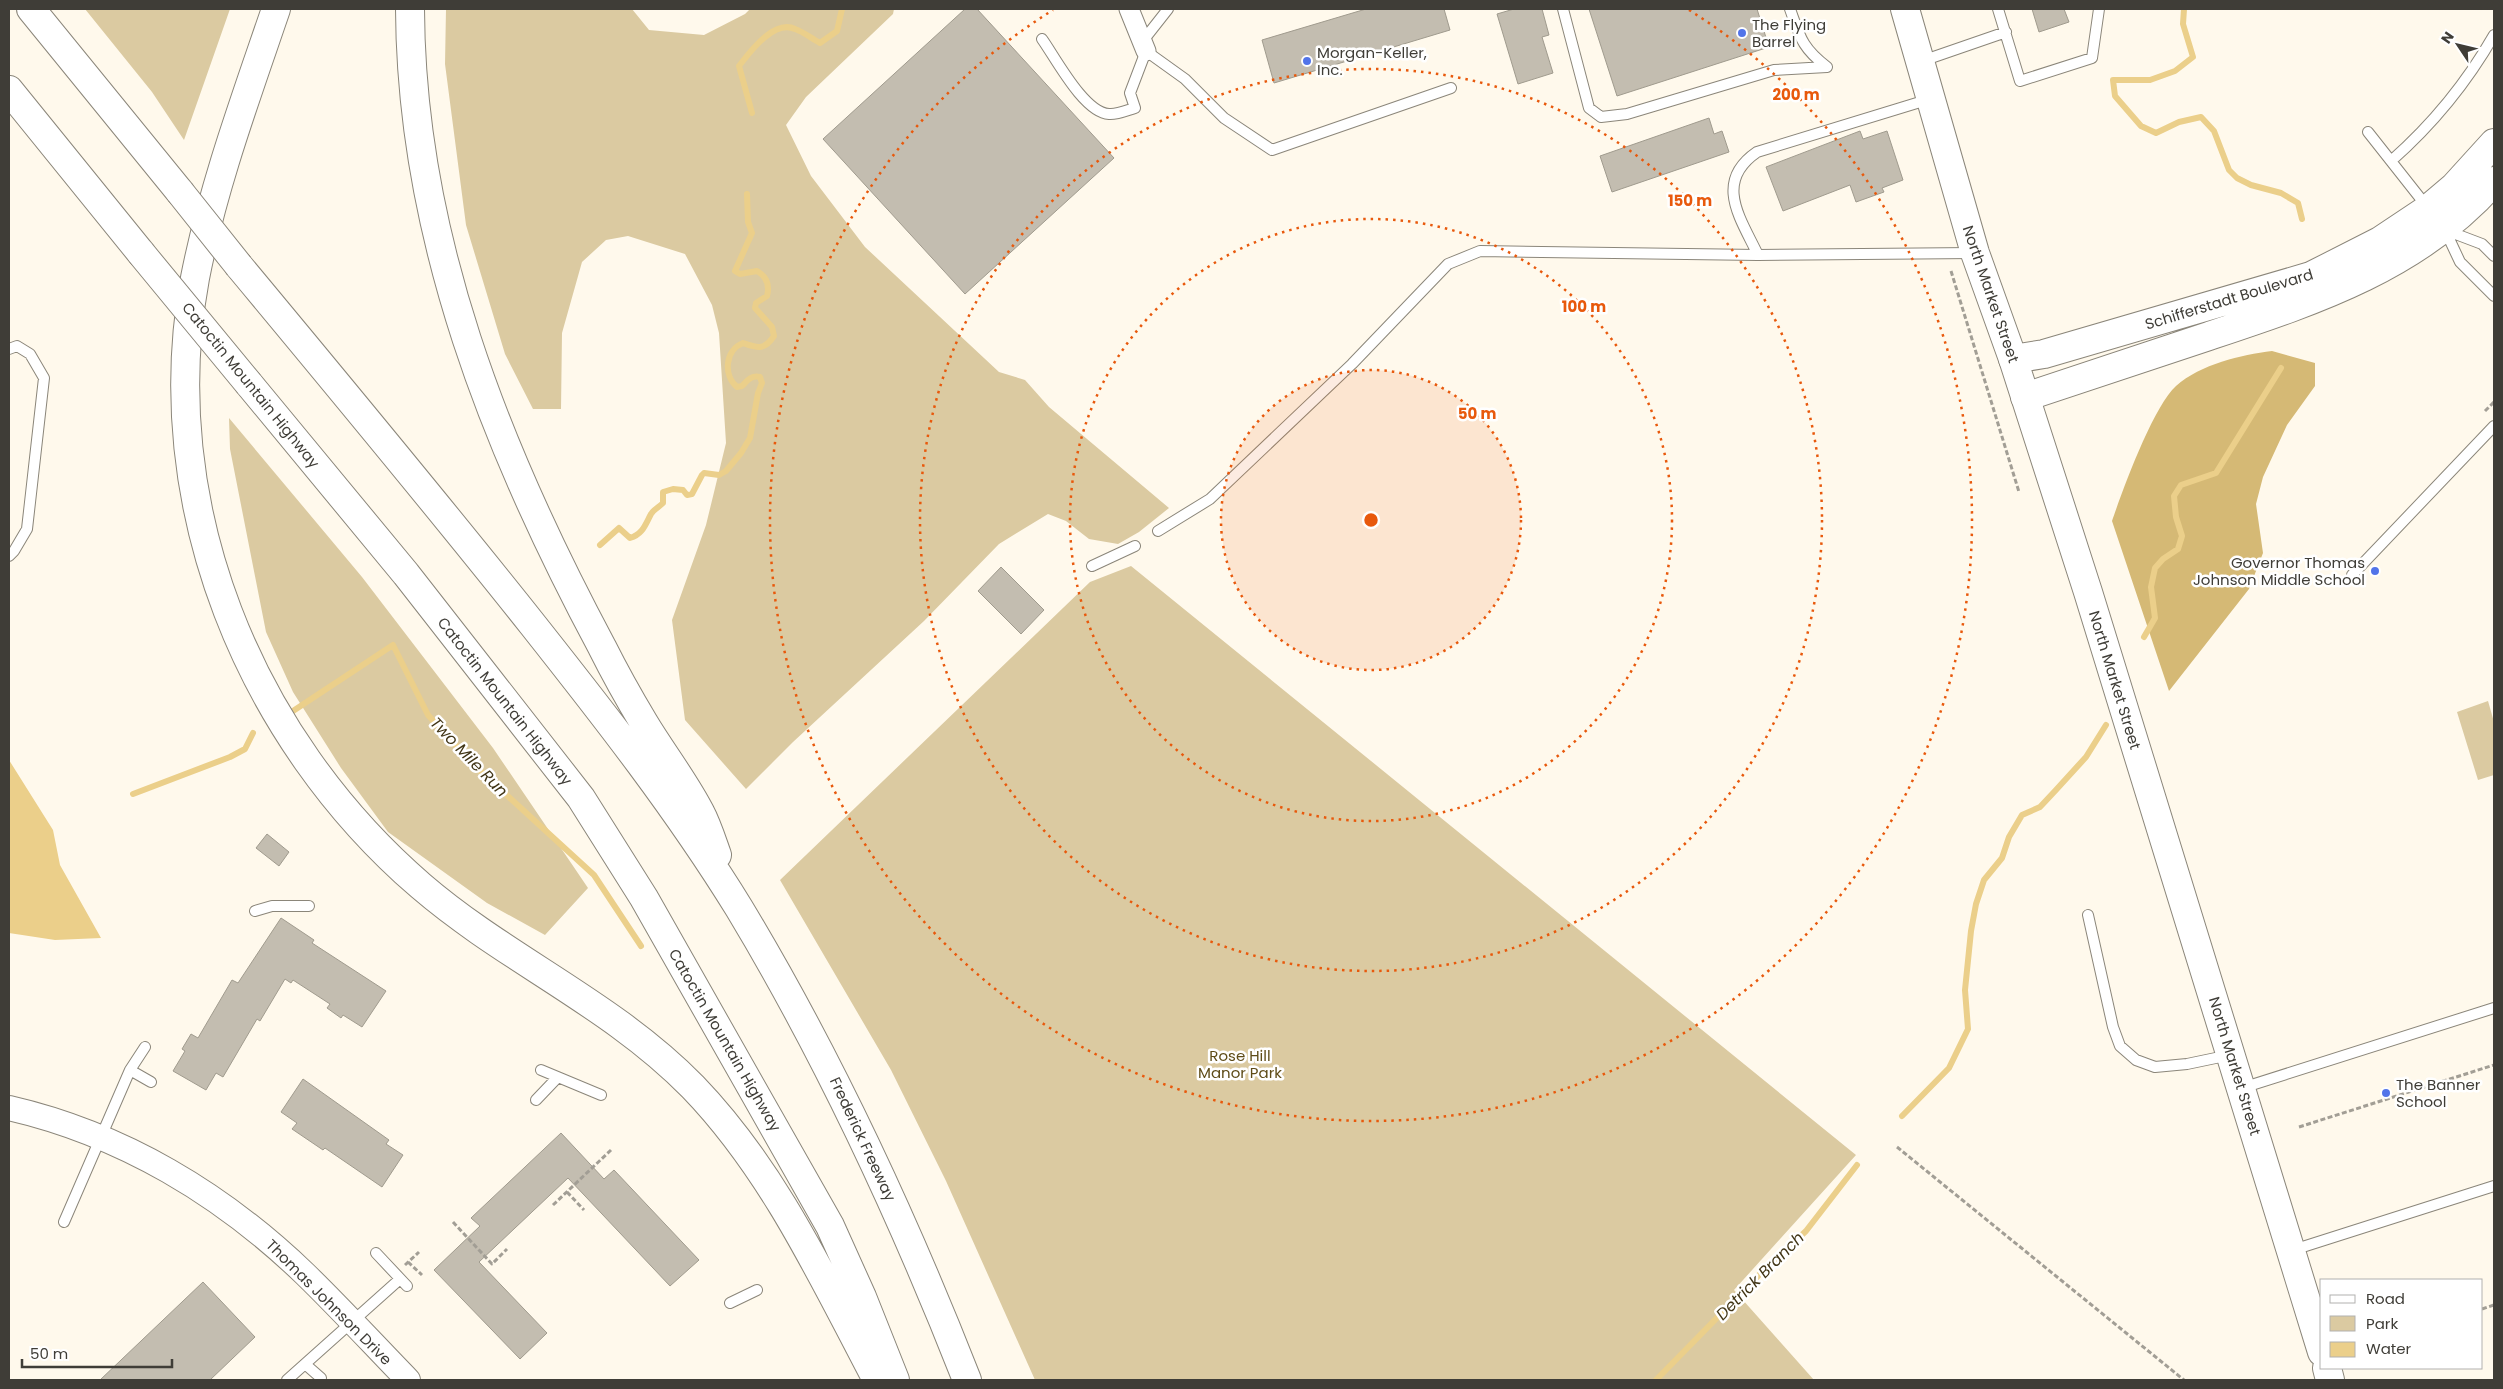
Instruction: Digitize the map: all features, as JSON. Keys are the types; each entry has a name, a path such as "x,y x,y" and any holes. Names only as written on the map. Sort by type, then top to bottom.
{"main road":[{"path":"31,9 562,662 678,818 738,907"},
{"path":"276,9 216,190 195,280 188,334 188,427 201,522 212,568 245,656 289,735 318,778 370,838 398,866 460,917 584,998 621,1025 659,1055 693,1087 726,1124 756,1164 784,1207 876,1380"},
{"path":"410,9 414,86 422,154 432,214 459,318 485,394 512,464 546,540 644,723 701,813 738,907"},
{"name":"North Market Street","path":"1905,9 1975,253 2026,397 2242,1088 2320,1345"},
{"name":"Catoctin Mountain Highway","path":"9,90 412,581 581,798 644,898 830,1226 862,1297 895,1380"},
{"name":"Schifferstadt Boulevard","path":"2026,397 2300,305 2406,256 2436,219 2454,187 2494,143"},
{"name":"Schifferstadt Boulevard","path":"2013,359 2044,354 2311,276 2380,241 2436,219 2494,181"},
{"name":"Frederick Freeway","path":"738,907 837,1083 888,1190 966,1380"}],"street":[{"path":"1129,9 1144,46"},
{"name":"Thomas Johnson Drive","path":"9,1108 63,1122 101,1136 168,1170 226,1207 287,1258 408,1380"}],"lane":[{"path":"1042,39 1078,92 1096,110 1109,115 1135,108 1130,93 1144,46 1168,9"},
{"path":"1563,9 1589,108 1601,117 1627,114 1774,70 1827,67 1810,54 1800,38 1790,9"},
{"path":"1998,9 2020,81 2092,58 2100,9"},
{"path":"1921,62 2006,32"},
{"path":"2391,161 2416,139 2451,100 2494,35"},
{"path":"1144,46 1185,79 1224,118 1272,150 1451,88"},
{"path":"1758,256 1735,203 1732,187 1735,175 1746,160 1756,152 1931,99"},
{"path":"2368,132 2436,219 2460,262 2494,296"},
{"path":"2436,219 2482,244 2494,256"},
{"path":"1158,531 1210,499 1352,364 1448,264 1480,251 1758,256 1975,253"},
{"path":"9,348 17,346 30,354 44,378 27,529 9,556"},
{"path":"2352,575 2494,426"},
{"path":"1092,566 1136,546"},
{"path":"255,911 272,906 309,906"},
{"path":"2088,915 2113,1027 2120,1046 2136,1060 2155,1067 2186,1064 2231,1054"},
{"path":"2242,1088 2494,1008"},
{"path":"64,1222 130,1070 145,1047"},
{"path":"130,1070 151,1082"},
{"path":"540,1070 601,1095"},
{"path":"536,1100 557,1078"},
{"path":"2291,1251 2494,1186"},
{"path":"287,1380 351,1321 404,1282 376,1253"},
{"path":"730,1303 757,1290"},
{"path":"305,1364 321,1378"}],"path":[{"path":"1951,271 2019,492"},
{"path":"2485,411 2494,402"},
{"path":"2299,1127 2494,1065"},
{"path":"1896,1147 2184,1380"},
{"path":"553,1205 611,1150"},
{"path":"567,1192 584,1210"},
{"path":"453,1222 492,1264 507,1249"},
{"path":"408,1262 422,1275"}],"green space":[{"path":"85,9 230,9 184,140 152,92"},
{"path":"446,9 632,9 649,30 704,35 745,14 750,9 894,9 893,14 806,97 786,125 811,176 865,247 999,372 1025,380 1049,407 1169,508 1139,532 1118,544 1089,539 1066,521 1048,514 999,544 924,621 793,742 746,789 685,720 672,620 706,525 726,443 719,333 712,305 685,254 628,236 606,240 582,262 562,333 561,409 533,409 505,354 466,225 445,64"},
{"path":"229,418 362,577 493,748 588,888 545,935 487,903 388,832 341,768 293,692 266,632 230,449"},
{"name":"Rose Hill Manor Park","path":"1131,566 1856,1155 1734,1290 1814,1380 1035,1380 946,1181 891,1070 780,880 1090,582"},
{"path":"2488,701 2494,722 2494,775 2478,780 2457,712"}],"shaded area":[{"path":"2272,351 2315,363 2315,386 2287,425 2263,477 2256,504 2263,553 2249,589 2169,691 2112,521 2131,470 2158,411 2176,386 2186,378 2209,366 2247,355"}],"water":[{"path":"9,760 53,830 60,865 101,938 55,940 9,933"}],"building":[{"path":"965,9 977,9 1114,158 965,294 823,139"},
{"name":"Morgan-Keller, Inc.","path":"1366,9 1444,9 1450,30 1274,83 1262,40"},
{"path":"1514,9 1542,9 1549,35 1542,37 1553,73 1518,84 1497,14"},
{"path":"1589,9 1757,9 1769,47 1617,96"},
{"path":"2032,9 2064,9 2069,22 2039,32"},
{"path":"1709,118 1714,134 1722,131 1729,152 1612,192 1600,156"},
{"path":"1860,131 1863,139 1887,131 1903,180 1882,188 1884,192 1856,202 1850,185 1783,211 1766,167"},
{"path":"1001,567 1044,610 1021,634 978,591"},
{"path":"267,834 289,852 279,866 256,848"},
{"path":"281,918 314,940 312,943 386,991 362,1027 343,1015 341,1018 327,1008 330,1004 293,980 291,983 285,979 260,1021 257,1019 223,1077 216,1073 206,1090 173,1071 185,1051 182,1049 191,1034 198,1038 232,980 238,983"},
{"path":"303,1079 389,1140 386,1144 403,1155 382,1187 325,1148 323,1150 292,1129 297,1123 281,1112"},
{"path":"561,1133 604,1179 614,1170 699,1260 670,1286 568,1178 479,1262 547,1333 520,1359 434,1270 480,1226 471,1218"},
{"path":"203,1282 255,1337 210,1380 100,1380"}],"waterway":[{"name":"Two Mile Run","path":"752,113 739,66 749,53 763,38 779,29 787,27 798,30 820,43 837,31 842,9"},
{"path":"2184,9 2183,24 2193,57 2175,71 2150,80 2113,80 2115,96 2141,126 2156,133 2179,122 2201,117 2214,131 2229,170 2237,178 2251,185 2281,193 2298,203 2302,219"},
{"name":"Two Mile Run","path":"600,545 619,528 630,538 638,534 652,513 663,503 663,492 673,489 683,490 687,495 692,494 704,473 719,475 726,471 741,453 750,438 758,393 762,383 760,377 754,377 750,378 742,386 737,387 730,376 728,363 732,351 737,346 743,343 760,347 767,344 774,336 772,327 755,308 756,303 767,296 768,285 765,279 757,271 740,274 735,271 752,233 748,222 747,194"},
{"path":"2144,637 2155,618 2151,587 2155,568 2163,559 2178,549 2182,536 2176,517 2174,496 2181,485 2216,473 2281,368"},
{"name":"Two Mile Run","path":"293,711 393,645 428,715 476,767 594,875 641,946"},
{"path":"1902,1116 1949,1068 1968,1029 1965,990 1971,931 1976,904 1984,880 2002,858 2009,837 2022,815 2040,807 2055,791 2086,757 2106,725"},
{"name":"Two Mile Run","path":"133,794 230,757 245,749 253,733"},
{"name":"Detrick Branch","path":"1656,1380 1762,1272 1806,1231 1857,1165"}],"place":[{"name":"The Flying Barrel","path":"1742,33"},
{"name":"Morgan-Keller, Inc.","path":"1307,61"},
{"name":"Governor Thomas Johnson Middle School","path":"2375,571"},
{"name":"The Banner School","path":"2386,1093"}]}
